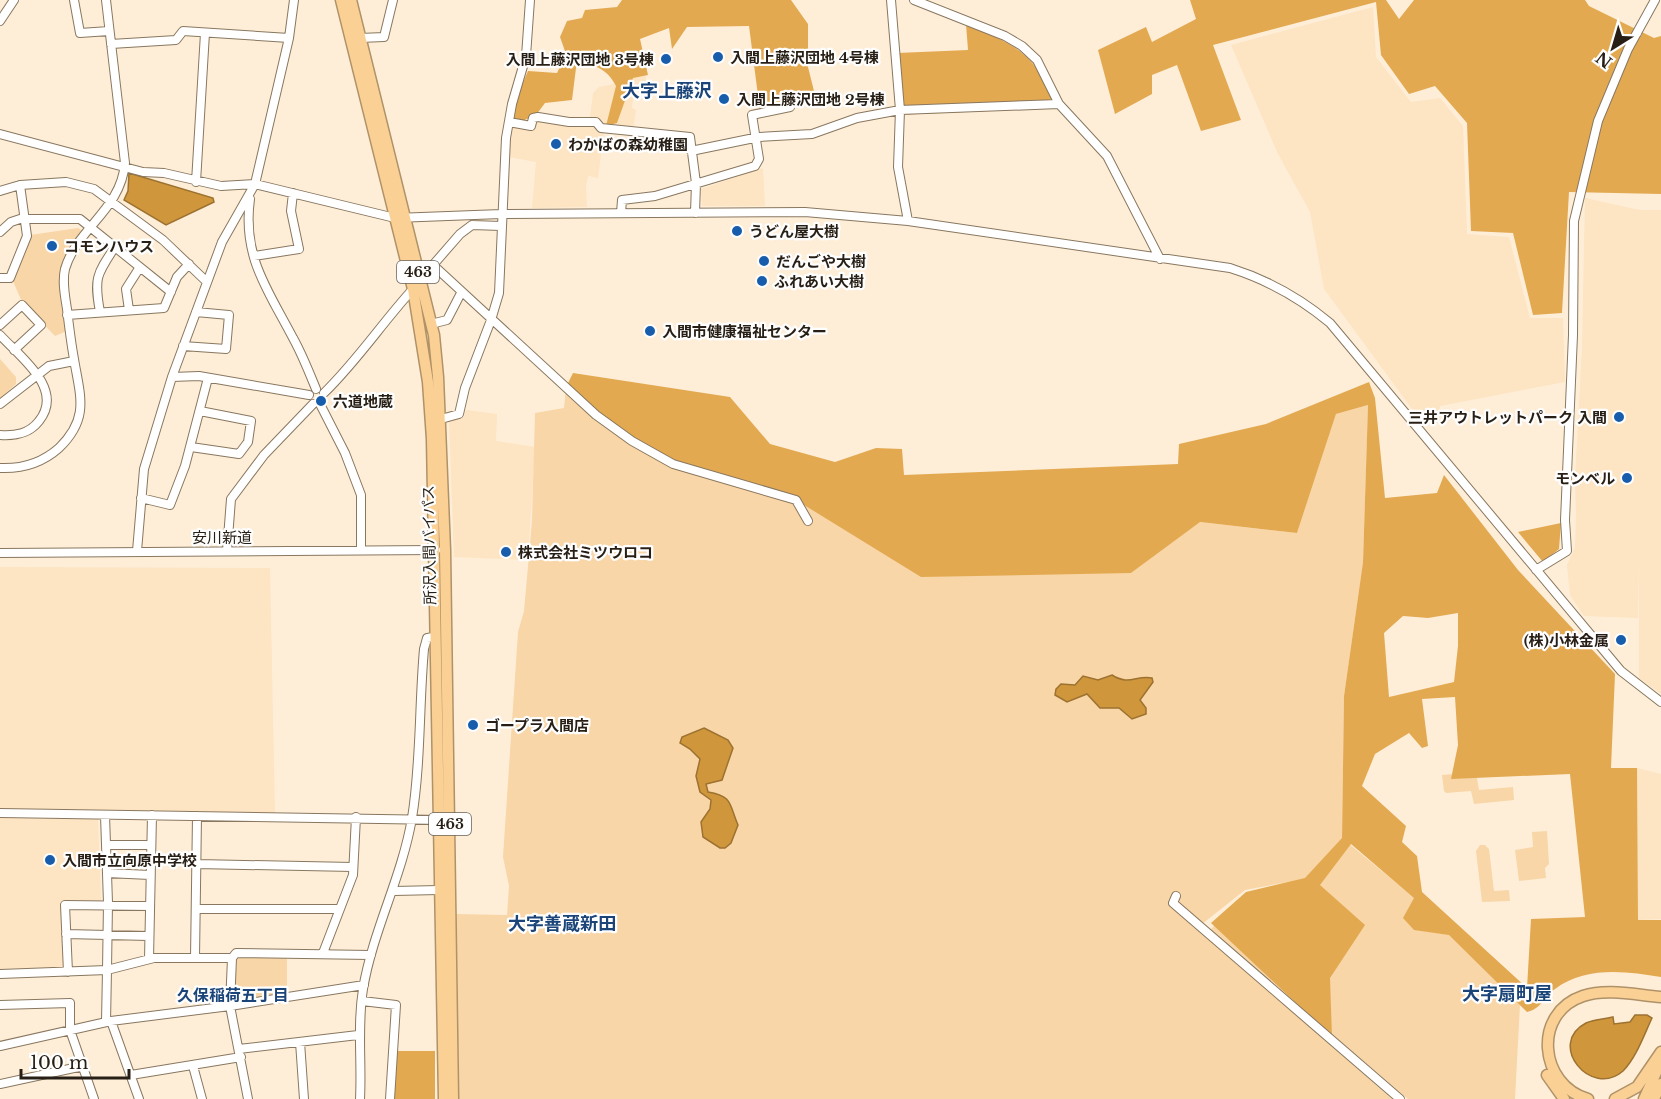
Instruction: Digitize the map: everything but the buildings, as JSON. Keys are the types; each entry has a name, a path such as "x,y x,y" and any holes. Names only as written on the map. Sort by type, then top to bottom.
{"highway":[{"name":"所沢入間バイパス","path":"341,0 399,217 431,324 438,377 441,419 439,550 444,819 453,1099"},
{"name":"所沢入間バイパス","path":"351,0 399,217 428,382 439,550 434,637 444,819 439,890 444,1099"},
{"path":"1564,1099 1549,1079 1542,1062 1541,1040 1547,1019 1563,999 1581,990 1605,986 1661,997"},
{"path":"1588,1099 1570,1092 1555,1075 1547,1051 1550,1030 1562,1010 1575,1000 1599,993 1661,991"},
{"path":"1615,1099 1637,1087 1661,1052"},
{"path":"1644,1099 1661,1063"},
{"path":"1654,1099 1661,1085"}],"street":[{"path":"0,20 14,0"},
{"path":"74,0 80,33 110,31"},
{"path":"0,468 28,466 47,458 70,436 78,417 82,395 74,361 63,288 66,265 121,187 124,168 106,0"},
{"path":"137,551 144,469 172,377 207,282 229,228 255,184 289,38 294,0"},
{"path":"360,38 384,37 393,0"},
{"path":"441,419 459,414 465,388 492,320 502,268 501,214 509,122 526,56 530,0"},
{"path":"891,0 900,110 898,167 908,220"},
{"path":"914,0 1005,36 1022,46 1037,60 1059,105 1107,156 1160,260"},
{"path":"1536,570 1567,551 1565,520 1573,335 1574,221 1580,191 1598,121 1628,49 1655,0"},
{"path":"111,44 176,40 183,31 289,38"},
{"path":"196,182 205,33"},
{"path":"691,150 755,137 812,134 857,118 900,110 1059,105"},
{"path":"621,213 622,200 655,196 754,166 759,159 752,115 790,107"},
{"path":"509,122 531,126 533,118 538,117 569,122 596,122 602,128 690,137 696,183 695,213"},
{"path":"0,134 124,168 221,186 255,184 399,217 805,212 908,220 1160,260 1230,268 1248,273 1291,294 1323,317 1431,440 1621,671 1661,702"},
{"path":"0,191 20,185 76,184 93,189 163,240 207,282"},
{"path":"0,278 10,278 27,236 20,185"},
{"path":"254,256 299,249 291,211 293,193"},
{"path":"250,195 248,213 254,256 268,296 294,338 316,389 324,393"},
{"path":"0,232 11,222 25,219 80,219 171,292"},
{"path":"501,226 472,225 460,234 433,266 596,415 632,441 673,464 795,500 808,521"},
{"path":"100,312 95,285 97,273 115,247"},
{"path":"67,315 164,308 177,277 189,264"},
{"path":"129,310 126,289 140,267"},
{"path":"227,551 231,499 264,455 325,398 324,393 351,367 382,322 413,289"},
{"path":"431,324 447,320 461,293"},
{"path":"0,325 22,305 41,325 14,350"},
{"path":"183,346 226,349 229,315 196,312"},
{"path":"0,335 37,375 46,390 47,402 39,422 23,433 0,435"},
{"path":"0,405 49,366 74,361"},
{"path":"172,377 208,378 309,395 317,404 345,453 361,495 362,550"},
{"path":"141,498 170,505 191,447 208,378"},
{"path":"309,395 316,389"},
{"path":"191,447 239,454 248,442 251,421 200,411"},
{"name":"安川新道","path":"0,553 439,550"},
{"path":"360,1099 358,1035 364,985 371,955 394,891 412,819 424,649 427,639 434,637"},
{"path":"0,813 444,819"},
{"path":"105,815 109,1022 139,1099"},
{"path":"149,959 152,815"},
{"path":"195,958 197,816"},
{"path":"322,954 350,885 356,817"},
{"path":"106,844 151,845"},
{"path":"197,864 353,867"},
{"path":"107,873 150,874"},
{"path":"394,891 439,890"},
{"path":"1176,896 1173,903 1400,1099"},
{"path":"68,972 65,905 108,903 150,906"},
{"path":"196,909 339,909"},
{"path":"66,934 149,936"},
{"path":"248,1099 230,1006 232,958 236,952 371,955"},
{"path":"0,974 107,970 149,959 232,958"},
{"path":"0,1046 109,1022 364,985"},
{"path":"362,1001 396,1005 390,1099"},
{"path":"0,1005 70,1003 70,1030 92,1098"},
{"path":"130,1075 193,1066 240,1053 300,1042 358,1035"},
{"path":"300,1042 304,1099"},
{"path":"0,1084 83,1066"},
{"path":"193,1066 202,1099"}],"shaded area":[{"path":"622,0 791,0 808,24 808,67 816,99 760,111 749,26 687,27 672,49 669,28 640,39 648,75 633,78 617,123 606,126 616,86 609,75 600,68 577,60 572,100 545,103 536,115 513,125 516,99 528,71 557,73 566,54 560,37 567,21 582,18 585,10 617,7"},
{"path":"1190,0 1386,0 1399,19 1414,0 1585,0 1589,6 1654,38 1661,36 1661,194 1569,192 1562,313 1533,315 1513,233 1471,231 1467,123 1435,86 1409,94 1381,55 1376,2 1213,45 1241,120 1201,131 1177,65 1152,75 1152,94 1115,114 1098,50 1146,27 1152,42 1196,19"},
{"path":"1373,7 1376,57 1411,102 1440,98 1463,126 1467,234 1509,237 1530,318 1563,318 1565,382 1440,406 1440,423 1423,424 1324,289 1310,212 1278,154 1231,45"},
{"path":"632,10 647,84 634,86 632,108 636,110 633,130 602,125 600,120 590,117 593,93 599,87 614,84 607,65"},
{"path":"966,24 1012,46 1033,63 1057,108 896,115 897,53 968,50"},
{"name":"わかばの森幼稚園","path":"536,120 596,125 596,130 604,131 598,178 589,176 589,174 586,185 587,207 532,208 536,162 509,157 511,129"},
{"path":"763,168 765,206 702,206 701,189"},
{"path":"129,173 213,198 214,202 166,225 124,200 128,191"},
{"name":"三井アウトレットパーク 入間","path":"1585,198 1640,210 1661,210 1661,694 1639,678 1639,560 1638,618 1584,616 1570,595 1567,565 1575,547 1575,480 1582,348"},
{"path":"78,228 84,232 61,275 60,290 67,331 55,336 22,302 13,281 30,235"},
{"path":"0,359 16,377 16,384 0,398"},
{"path":"573,373 730,397 770,444 835,462 876,448 902,449 904,475 1178,464 1179,444 1266,424 1369,382 1375,398 1385,498 1437,493 1444,475 1518,570 1615,674 1611,768 1637,768 1638,920 1661,920 1661,977 1606,972 1579,977 1555,989 1539,1006 1527,1012 1449,935 1414,930 1403,918 1414,898 1351,844 1320,885 1365,925 1330,978 1332,1037 1211,923 1246,892 1305,878 1342,838 1344,696 1363,562 1368,405 1336,414 1297,533 1200,522 1131,573 921,577 796,500 673,464 632,441 566,387","holes":["1458,613 1458,646 1454,682 1389,697 1384,633 1403,616 1428,618","1455,697 1458,745 1451,779 1570,774 1585,917 1531,919 1527,988 1422,892 1417,856 1402,842 1406,826 1362,786 1375,754 1409,733 1422,748 1428,746 1422,699"]},
{"path":"566,387 1131,573 1199,522 1297,533 1336,414 1368,405 1363,562 1344,696 1342,838 1521,986 1515,1099 1408,1099 1210,930 1247,893 1288,882 1245,890 1197,928 1392,1099 459,1099 456,914 507,915 509,886 503,857 518,632 524,611 532,521 535,413 564,408"},
{"path":"466,410 497,414 496,441 535,447 528,560 454,557 449,420 464,417"},
{"path":"1561,523 1559,549 1543,562 1518,532"},
{"path":"0,567 270,568 275,814 0,810"},
{"path":"1112,675 1123,680 1152,678 1153,682 1140,700 1146,708 1146,714 1132,719 1119,708 1100,708 1087,694 1067,702 1055,695 1056,689 1061,684 1075,685 1083,676 1098,680"},
{"path":"704,728 728,740 733,748 722,780 706,784 708,792 722,796 729,802 738,825 731,843 725,848 720,848 703,837 701,822 710,809 711,800 700,792 696,776 700,759 680,743 682,737"},
{"path":"1637,768 1661,774 1661,919 1638,920"},
{"path":"1476,772 1479,790 1513,787 1514,800 1474,804 1471,791 1446,793 1444,791 1442,775"},
{"name":"入間市立向原中学校","path":"0,818 98,819 101,902 63,903 66,967 0,969"},
{"path":"1547,831 1549,864 1545,868 1546,878 1519,881 1515,850 1533,847 1532,832"},
{"path":"1480,845 1485,845 1489,849 1494,891 1509,890 1510,901 1482,902 1476,851"},
{"path":"237,956 287,957 287,993 238,1001 234,999"},
{"path":"1635,1015 1647,1015 1652,1018 1628,1066 1611,1078 1598,1078 1587,1074 1572,1055 1570,1043 1575,1032 1592,1021 1613,1017 1614,1024 1630,1022"},
{"path":"397,1051 435,1051 435,1099 394,1099"}],"place":[{"name":"入間上藤沢団地 4号棟","path":"718,57"},
{"name":"入間上藤沢団地 3号棟","path":"666,59"},
{"name":"入間上藤沢団地 2号棟","path":"724,99"},
{"name":"わかばの森幼稚園","path":"556,144"},
{"name":"うどん屋大樹","path":"737,231"},
{"name":"コモンハウス","path":"52,246"},
{"name":"だんごや大樹","path":"764,261"},
{"name":"ふれあい大樹","path":"762,281"},
{"name":"入間市健康福祉センター","path":"650,331"},
{"name":"六道地蔵","path":"321,401"},
{"name":"三井アウトレットパーク 入間","path":"1619,417"},
{"name":"モンベル","path":"1627,478"},
{"name":"株式会社ミツウロコ","path":"506,552"},
{"name":"(株)小林金属","path":"1621,640"},
{"name":"ゴープラ入間店","path":"473,725"},
{"name":"入間市立向原中学校","path":"50,860"}],"district":[{"name":"大字上藤沢","path":"667,91"},
{"name":"大字善蔵新田","path":"562,924"},
{"name":"大字扇町屋","path":"1507,994"},
{"name":"久保稲荷五丁目","path":"233,995"}]}
